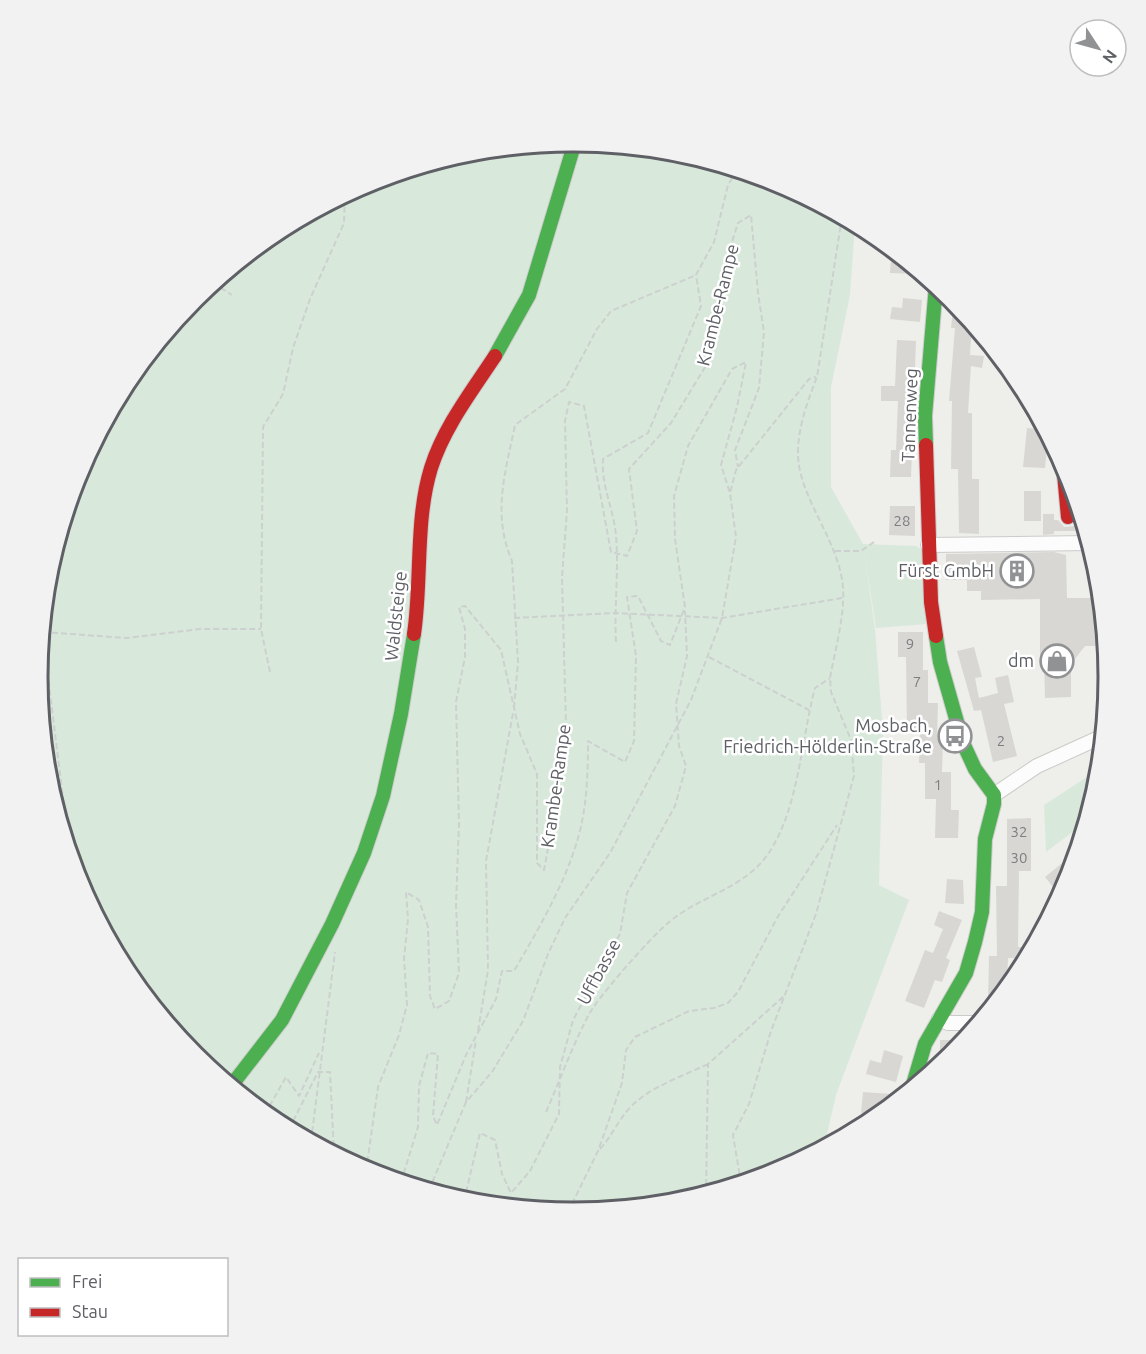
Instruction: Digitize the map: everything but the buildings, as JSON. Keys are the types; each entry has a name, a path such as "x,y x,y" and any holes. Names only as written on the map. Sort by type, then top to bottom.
{"street":[{"name":"Waldsteige","path":"236,1080 282,1020 332,924 364,853 383,796 401,714 415,625 424,508 431,468 457,412 507,339 529,295 572,152"},
{"name":"Tannenweg","path":"935,297 925,416 931,602 940,662 963,744 975,769 994,795"},
{"path":"1066,498 1068,517"},
{"path":"928,545 1080,543"},
{"path":"916,1075 925,1044 966,973 975,942 982,912 985,839 994,804 994,795 1037,766 1095,740"},
{"path":"939,1019 948,1023 968,1023"}],"path":[{"path":"616,642 614,613 616,535 602,478 603,459 648,433 701,306 696,275 714,242 728,185 732,177"},
{"path":"270,672 261,629 263,427 283,394 293,348 310,299 344,223 345,204"},
{"name":"Krambe-Rampe","path":"368,1160 378,1088 399,1035 407,1005 404,959 408,919 406,892 419,900 428,927 430,996 435,1009 450,1001 459,973 456,904 459,824 456,702 465,657 465,629 459,607 465,606 501,650 520,734 537,774 537,863 544,870 558,795 566,726 562,577 567,511 565,421 569,402 584,406 611,552 627,556 637,531 629,469 671,423 707,364 718,313 721,276 738,223 751,215 764,332 759,388 735,450 738,467"},
{"path":"740,1175 733,1135 749,1104 784,996 816,914 838,824 854,776 851,740 831,692 830,678 842,598 841,577 833,551 800,471 799,448 802,423 817,377 841,225"},
{"path":"432,1183 466,1102 488,970 486,861 514,710 518,662 512,561 506,546 500,510 515,425 565,389 597,328 611,311 696,275"},
{"path":"221,288 232,295"},
{"path":"404,1174 418,1127 419,1086 428,1053 438,1054 434,1116 437,1125 466,1055 496,999 502,971 514,971 561,884 579,838 587,782 588,741 625,762 634,741 636,656 627,597 638,596 661,641 670,645 684,615 685,607 675,539 674,496 688,446 732,369 746,362 737,407 721,465 730,493 736,537 722,618 709,657 678,726 610,854 565,918 548,954 523,1021 492,1072 466,1102"},
{"path":"730,493 738,467 809,379 817,377"},
{"path":"833,551 861,551 874,542"},
{"path":"514,618 614,613 722,618 842,598"},
{"name":"Uffbasse","path":"466,1191 480,1132 495,1140 502,1174 511,1193 530,1171 560,1114 560,1067 573,1020 620,934 627,893 675,806 686,766 679,746 676,704 687,656 684,615"},
{"path":"50,632 127,638 200,629 261,629"},
{"path":"709,657 809,710"},
{"path":"48,674 64,803"},
{"path":"546,1112 589,1014 668,922 736,884 759,866 770,851 787,816 815,688 830,678"},
{"path":"573,1202 598,1151 622,1083 626,1050 635,1037 689,1011 714,1008 733,997 789,897 838,824"},
{"path":"312,1133 336,945"},
{"path":"598,1151 613,1136 627,1111 645,1095 708,1064 784,996"},
{"path":"270,1106 286,1077 298,1096 321,1051"},
{"path":"706,1185 708,1064"},
{"path":"293,1121 318,1072"},
{"path":"318,1072 330,1072 334,1144"}],"green space":[{"path":"573,152 642,156 709,170 774,192 854,233 850,295 831,387 831,487 863,544 916,546 922,550 927,624 876,628 864,550 875,629 883,732 879,885 909,900 836,1095 826,1137 774,1162 742,1174 709,1184 642,1198 573,1202 504,1198 437,1184 372,1162 310,1132 281,1114 253,1094 202,1048 156,997 136,969 102,909 88,878 66,813 58,779 52,746 48,677 52,608 58,575 76,508 88,476 118,414 136,385 156,357 202,306 253,260 281,240 341,206 372,192 437,170 504,156"},
{"path":"1088,778 1075,830 1046,852 1044,805"}],"traffic: fast":[{"path":"495,356 529,295 572,152"},
{"path":"926,445 925,416 935,297"},
{"path":"236,1080 282,1020 332,924 364,853 383,796 401,714 414,634"},
{"path":"916,1075 925,1044 966,973 975,942 982,912 985,839 994,804 994,795 975,769 963,743 940,662 936,636"}],"traffic: jam":[{"path":"414,634 423,508 431,468 443,438 495,356"},
{"path":"926,445 931,602 936,636"},
{"path":"1066,498 1068,517"}],"place":[{"name":"Fürst GmbH","path":"1017,571"},
{"name":"dm","path":"1057,661"},
{"name":"Mosbach, Friedrich-Hölderlin-Straße","path":"955,736"}]}
